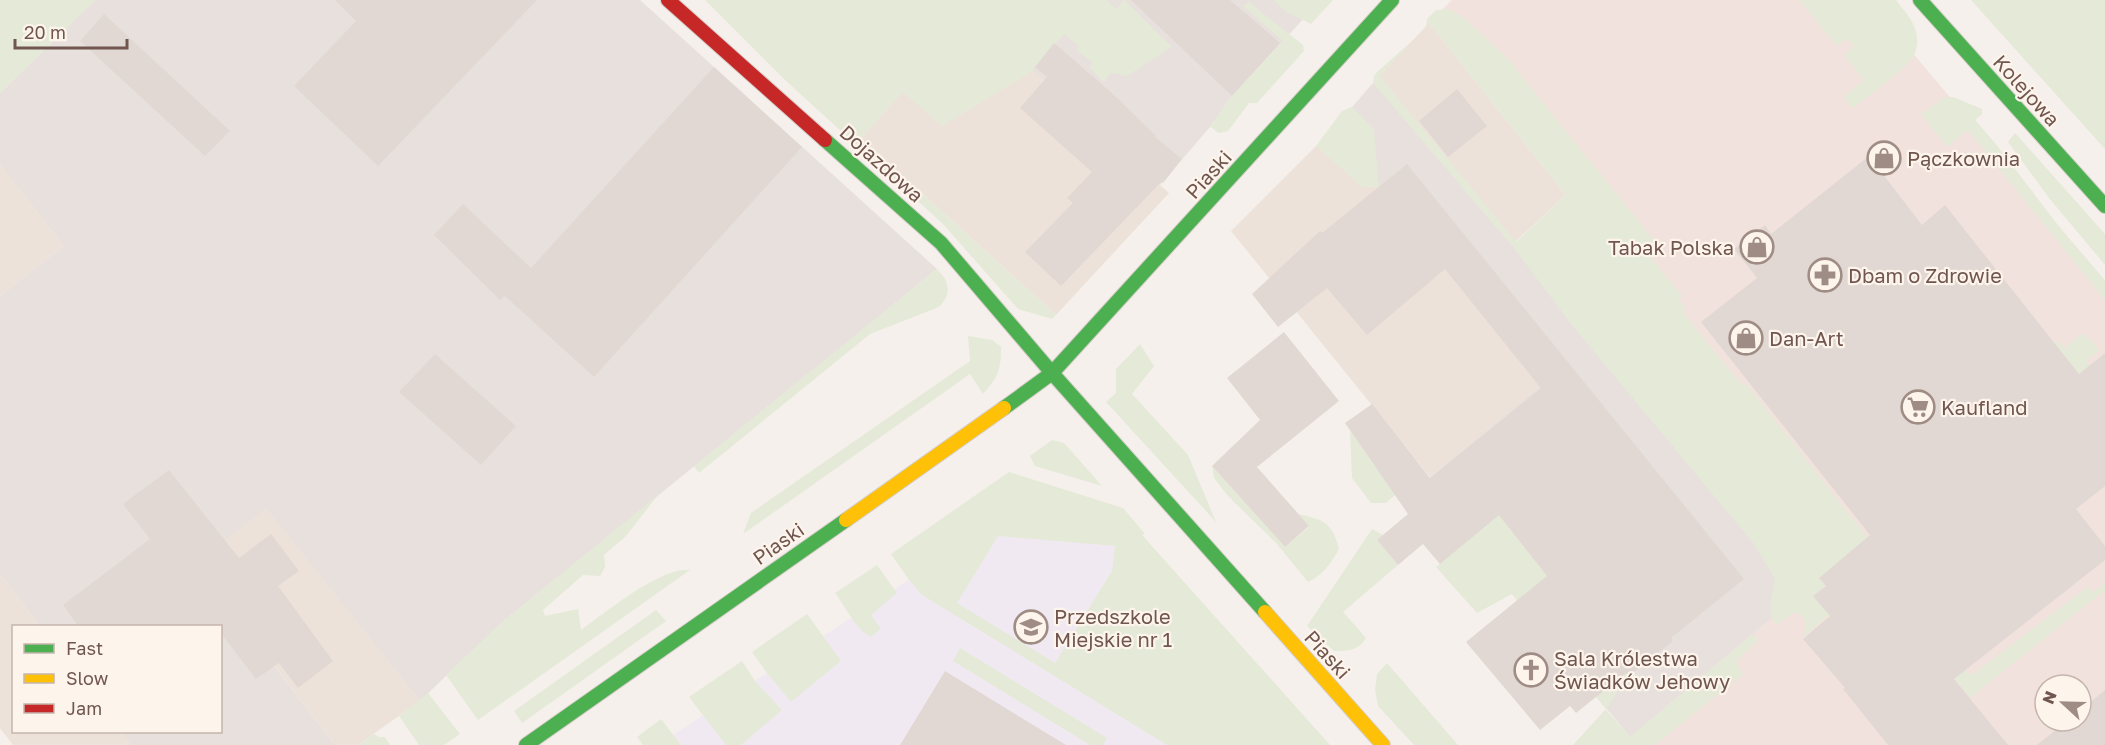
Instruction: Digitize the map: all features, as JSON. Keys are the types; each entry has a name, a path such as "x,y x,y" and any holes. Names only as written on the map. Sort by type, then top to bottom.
{"street":[{"name":"Dojazdowa","path":"668,0 941,243 1052,373"},
{"name":"Piaski","path":"526,745 1052,373 1392,0"},
{"name":"Kolejowa","path":"1920,0 2105,206"},
{"name":"Piaski","path":"1052,373 1383,745"}],"shaded area":[{"path":"95,0 640,0 937,269 500,624 420,701 266,508 195,564 335,745 131,745 121,733 222,733 222,625 39,625 0,574 0,296 64,246 0,165 0,93"},
{"path":"1083,0 1321,0 1232,96 1210,127 1160,185 1033,71 1034,58"},
{"path":"1452,0 1868,0 2105,281 2105,745 1620,745 1852,550 1429,23"},
{"path":"1429,23 1566,195 1515,242 1379,76"},
{"path":"1034,58 1033,71 1169,193 1056,315 861,138 903,91"},
{"path":"1379,76 1801,593 1630,737 1517,600 1459,513 1430,477 1540,387 1333,129"},
{"path":"1333,129 1541,387 1430,477 1231,231"},
{"path":"0,165 64,246 0,296"},
{"path":"266,507 420,701 358,745 335,745 195,563"},
{"name":"Przedszkole Miejskie nr 1","path":"1001,519 1141,535 1330,745 667,745 668,738"},
{"path":"0,574 39,625 12,625 12,733 121,733 131,745 13,745 0,728"}],"green space":[{"path":"0,0 95,0 0,93"},
{"path":"705,0 1107,0 1116,9 1124,0 1172,47 1127,76 1111,73 1104,82 1089,68 1092,62 1076,50 1079,46 1064,34 1035,67 1034,63 1033,71 942,126 903,92 861,138 1056,315 1052,319 1018,309 943,224 785,80"},
{"path":"1274,0 1333,0 1311,24 1286,12"},
{"path":"1799,0 1896,0 1915,27 1917,41 1914,55 1895,75 1853,108 1843,97 1864,80 1844,55 1854,46 1847,38 1837,46"},
{"path":"1971,0 2105,0 2105,149"},
{"path":"1249,2 1303,45 1304,51 1257,103 1249,103 1228,131 1219,133 1210,127 1232,96 1283,41 1243,6"},
{"path":"1448,9 1462,16 1508,59 1660,248 1650,256 1682,296 1679,300 1685,308 1683,313 1742,385 1747,385 1939,628 1938,634 1971,676 2087,587 2094,592 2105,583 2105,590 1970,698 1852,551 1819,578 1826,586 1813,596 1829,615 1804,636 1806,623 1802,615 1793,613 1776,625 1770,609 1775,579 1754,544 1571,324 1513,247 1373,83 1377,72 1411,42 1380,76 1516,242 1566,195 1429,23 1426,27 1427,19 1436,10"},
{"path":"1953,97 1982,109 1982,114 1975,120 2064,233 2105,280 2105,300 1968,130 1947,147 1921,114 1944,98"},
{"path":"1352,107 1374,129 1379,187 1362,187 1316,146 1342,111"},
{"path":"2015,133 2105,234 2105,265 2049,198 2008,142"},
{"path":"937,269 945,279 948,288 948,293 939,307 870,334 699,473 694,466"},
{"path":"2084,333 2099,350 2086,361 2105,383 2105,437 2040,355 2059,341 2064,348"},
{"path":"968,336 992,340 1001,347 998,373 983,394 970,374 743,534 751,513 970,361"},
{"path":"1140,344 1154,366 1132,394 1188,455 1216,522 1106,402 1116,393 1116,369"},
{"path":"1350,430 1395,495 1386,503 1371,503 1352,478"},
{"path":"1052,440 1064,443 1102,486 1035,466 1030,456"},
{"path":"1212,466 1285,547 1309,527 1298,514 1326,524 1333,533 1339,549 1326,568 1308,582 1276,543 1228,496 1214,478"},
{"path":"1009,472 1123,508 1145,534 1142,535 1330,745 1167,745 922,595 891,554","holes":["998,536 1115,546 1112,571 1055,663 957,603"]},
{"path":"658,495 626,536 604,555 605,567 600,576 583,575 543,610 545,616 578,609 581,630 649,583 678,571 690,570 478,720 446,675 500,624"},
{"path":"1485,498 1628,676 1606,710 1630,737 1753,634 1758,640 1736,662 1743,674 1655,745 1573,745 1606,709 1512,594 1477,613 1436,567"},
{"path":"1372,529 1383,535 1377,540 1398,565 1343,612 1366,638 1360,646 1344,651 1334,651 1307,626"},
{"path":"877,565 897,593 871,615 881,629 871,637 856,623 835,593"},
{"path":"656,610 666,621 522,723 514,711"},
{"path":"807,614 841,661 791,702 752,652"},
{"path":"960,648 1107,738 1103,745 1090,745 953,661"},
{"path":"742,661 755,681 782,710 741,745 726,745 689,697"},
{"path":"1387,663 1458,745 1414,745 1378,706 1375,690 1377,674"},
{"path":"428,693 460,734 444,745 419,745 399,716"},
{"path":"661,719 681,745 643,745 637,737"},
{"path":"374,734 385,737 390,745 358,745"}],"building":[{"path":"335,0 537,0 378,166 294,86 356,21"},
{"path":"1131,0 1230,0 1280,43 1232,96"},
{"path":"104,14 230,131 205,156 80,41"},
{"path":"1054,43 1113,94 1155,137 1182,159 1163,183 1161,182 1061,286 1025,252 1073,203 1067,198 1092,172 1020,108 1047,77 1035,67"},
{"path":"714,67 802,147 594,377 505,296 500,300 434,235 463,204 531,268"},
{"path":"1457,89 1487,126 1448,157 1419,121"},
{"name":"Kaufland","path":"1869,156 1922,225 1945,205 2079,374 2105,353 2105,486 2076,509 2105,546 2105,560 1954,679 2008,745 1888,745 1843,689 1845,688 1803,639 1830,616 1813,596 1826,586 1819,578 1870,535 1701,322 1757,278 1734,249 1765,225 1771,234"},
{"path":"1407,164 1744,579 1671,638 1673,641 1629,676 1626,673 1576,713 1570,706 1540,730 1466,642 1547,576 1499,515 1440,564 1423,544 1398,565 1377,540 1408,514 1345,423 1372,404 1430,478 1541,388 1445,269 1367,335 1327,288 1278,327 1252,294 1320,231 1322,233"},
{"path":"1284,332 1339,401 1257,467 1309,526 1285,547 1212,466 1260,420 1227,378"},
{"path":"435,354 516,426 481,465 399,392"},
{"path":"169,470 239,558 271,534 299,571 278,586 333,661 298,688 279,663 256,679 222,635 222,625 78,625 63,605 150,539 123,504"},
{"path":"945,671 1066,745 900,745"},
{"path":"2105,690 2105,745 2037,745 2052,733 2093,733 2093,700"}],"traffic: fast":[{"path":"1004,408 1052,373 1392,0"},
{"path":"1920,0 2105,206"},
{"path":"825,140 941,243 1052,373 1265,612"},
{"path":"526,745 846,520"}],"traffic: slow":[{"path":"846,520 1004,408"},
{"path":"1265,612 1383,745"}],"traffic: jam":[{"path":"668,0 825,140"}],"place":[{"name":"Pączkownia","path":"1884,158"},
{"name":"Tabak Polska","path":"1757,247"},
{"name":"Dbam o Zdrowie","path":"1825,275"},
{"name":"Dan-Art","path":"1746,338"},
{"name":"Kaufland","path":"1918,407"},
{"name":"Przedszkole Miejskie nr 1","path":"1031,627"},
{"name":"Sala Królestwa Świadków Jehowy","path":"1531,670"}]}
